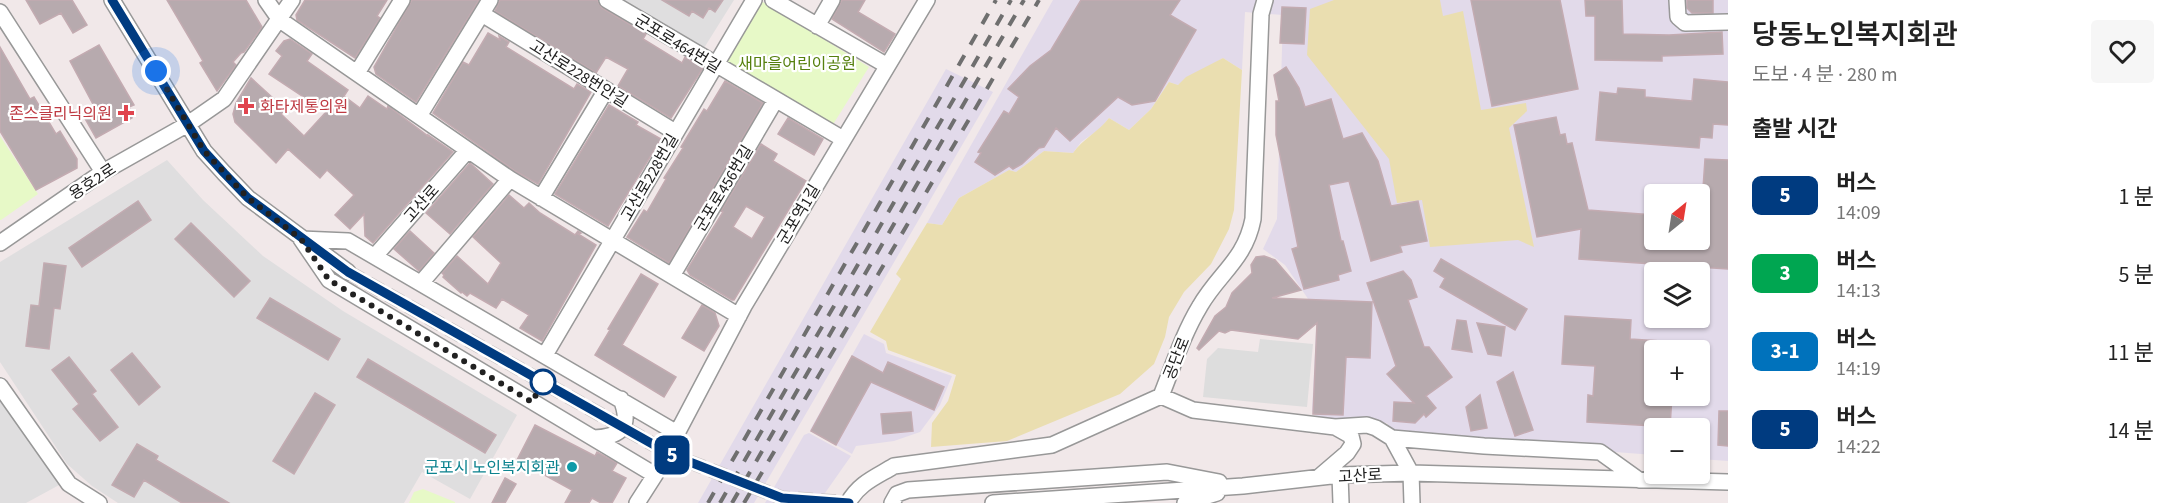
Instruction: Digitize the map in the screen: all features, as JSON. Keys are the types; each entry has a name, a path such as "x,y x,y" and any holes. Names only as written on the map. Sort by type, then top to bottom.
{"street":[{"path":"112,0 204,151 240,190 301,239 348,272"},
{"path":"266,0 280,20 510,179 739,316"},
{"name":"용호2로","path":"0,243 103,172 188,124 225,99 292,0"},
{"path":"357,74 402,0"},
{"path":"419,116 490,0"},
{"name":"군포로464번길","path":"607,0 843,139"},
{"name":"고산로228번길","path":"545,355 754,0"},
{"path":"773,0 886,65"},
{"path":"817,26 832,0"},
{"name":"군포역1길","path":"637,503 655,475 739,316 886,65 927,0"},
{"name":"공단로","path":"848,503 861,486 894,466 1052,446 1161,396 1181,344 1201,304 1236,259 1250,234 1253,219 1261,14 1265,0"},
{"path":"1677,0 1678,17 1685,23 1728,22"},
{"path":"0,12 103,172"},
{"name":"고산로228번안길","path":"482,14 675,132"},
{"path":"542,198 606,90"},
{"name":"군포로456번길","path":"672,276 775,101"},
{"name":"고산로","path":"375,256 468,150"},
{"path":"421,283 510,179"},
{"path":"301,239 348,242 677,433"},
{"path":"301,239 329,280 655,475"},
{"path":"0,386 69,484 99,503"},
{"path":"1161,396 1193,410 1335,427 1367,425 1392,438 1484,446 1600,452 1639,480"},
{"path":"593,438 609,437 619,433 627,418 621,399"},
{"path":"1318,478 1347,453 1353,444 1351,436 1335,427"},
{"path":"1392,438 1411,473 1412,503"},
{"path":"892,503 897,494 908,490 1167,472 1243,486"},
{"name":"고산로","path":"993,503 1243,486 1340,475 1411,473 1728,483"},
{"path":"1340,475 1341,503"},
{"path":"1185,503 1243,486"}],"shaded area":[{"path":"623,0 734,0 704,48"},
{"path":"1053,0 1728,0 1728,461 1710,460 1710,418 1644,418 1644,454 1393,435 1387,423 1317,417 1312,411 1317,312 1285,265 1263,249 1277,219 1283,15 1245,12 1242,70 1223,58 1178,85 1169,82 1151,109 1129,130 1109,118 1100,129 1081,142 1073,153 1044,151 1016,172 1009,170 959,198 942,225 927,223"},
{"path":"1334,0 1440,0 1443,16 1463,11 1481,110 1526,103 1527,111 1509,128 1534,247 1518,240 1430,247 1422,200 1397,203 1389,159 1307,55 1310,9"},
{"path":"1223,58 1242,70 1234,210 1229,229 1211,264 1184,292 1169,317 1165,337 1154,364 1120,394 1007,441 931,447 932,423 948,401 956,375 888,350 886,341 870,332 901,279 896,274 927,223 942,225 959,198 1009,170 1016,172 1044,151 1073,153 1109,118 1129,130 1151,109 1169,82 1178,85 1186,77"},
{"path":"946,69 993,92 754,503 698,503"},
{"path":"167,160 203,200 263,256 343,311 517,415 470,499 422,472 404,503 118,503 92,486 67,464 0,362 0,262"},
{"path":"864,334 884,344 886,353 952,376 940,405 920,432 894,441 856,446 852,454 810,430"},
{"path":"1260,339 1313,344 1307,407 1203,397 1207,359 1218,348 1258,352"},
{"path":"0,401 61,484 26,503 0,503"},
{"path":"809,433 851,456 818,503 765,503 804,435"}],"green space":[{"name":"새마을어린이공원","path":"761,1 869,67 832,126 725,60"},
{"path":"0,136 38,194 1,220 0,220"},
{"path":"423,489 455,503 409,503 414,492"}],"building":[{"path":"26,0 72,0 87,25 73,33 61,13 40,24"},
{"path":"167,0 246,0 262,27 244,52 233,62 236,65 217,91 200,63 203,61"},
{"path":"305,0 387,0 377,16 380,18 355,58 297,20 296,15"},
{"path":"412,0 479,0 416,102 376,74 374,67"},
{"path":"500,0 597,0 602,8 646,34 643,39 682,63 685,57 703,68 671,118 618,86 628,69 606,57 596,73 495,11"},
{"path":"662,0 723,0 715,12 709,8 703,18 692,11 689,16"},
{"path":"842,0 865,0 858,12 895,34 884,52 832,19"},
{"path":"1081,0 1180,0 1170,15 1196,30 1155,101 1132,105 1118,97 1070,141 1056,128 1044,147 1039,148 1022,164 1013,169 1009,166 995,175 975,162 981,153 978,152 1004,111 1009,114 1019,97 1008,89 1030,66 1051,50"},
{"path":"1471,0 1560,0 1578,89 1492,106"},
{"path":"1585,0 1622,0 1623,34 1669,35 1722,32 1723,54 1662,56 1662,61 1595,60 1595,16 1586,16"},
{"path":"1687,0 1713,0 1713,13 1692,13 1687,8"},
{"path":"1282,7 1306,8 1304,44 1280,43"},
{"path":"488,33 509,42 506,47 574,89 577,84 591,92 538,184 515,171 433,113 463,62 469,65"},
{"path":"290,39 312,54 307,61 348,90 344,96 360,108 368,96 387,109 388,106 453,152 373,243 365,236 364,214 350,229 335,215 354,195 327,170 320,178 288,149 276,163 235,122 233,114 236,103 251,78 285,109 281,114 304,136 326,112 269,74 282,56 276,51 284,41"},
{"path":"99,45 134,105 129,107 132,118 96,138 83,115 95,108 70,61"},
{"path":"0,47 30,99 34,97 56,134 60,131 77,159 77,168 36,190 0,131"},
{"path":"1286,67 1299,88 1305,107 1331,99 1343,139 1362,133 1378,161 1391,206 1418,201 1427,241 1400,246 1402,252 1371,261 1349,181 1329,185 1341,241 1343,241 1351,271 1338,275 1339,280 1304,289 1292,249 1298,247 1276,135 1276,101 1279,101 1274,75"},
{"path":"1694,79 1728,82 1728,125 1713,124 1712,138 1700,137 1699,148 1596,140 1600,92 1617,94 1618,88 1645,90 1645,97 1692,101"},
{"path":"725,81 763,103 669,263 627,237 644,210 647,212 666,179 664,178 683,148 681,147 704,109 707,111"},
{"path":"609,105 638,122 636,125 661,139 608,226 555,194"},
{"path":"1556,117 1560,135 1565,134 1567,144 1572,143 1588,210 1644,214 1644,250 1710,250 1710,184 1703,184 1705,159 1728,160 1728,269 1710,268 1710,262 1644,263 1579,259 1581,229 1537,237 1514,125"},
{"path":"788,118 823,139 814,155 778,134"},
{"path":"761,144 777,154 773,161 806,181 734,300 690,275 687,270 723,212 721,211","holes":["746,206 765,217 752,239 733,227"]},
{"path":"470,163 493,184 450,234 426,213"},
{"path":"509,195 524,208 529,203 540,213 575,235 578,231 581,233 578,234 596,245 542,341 520,328 529,315 502,299 496,308 470,293 467,296 443,277 442,273 457,256 488,284 501,263 473,237"},
{"path":"138,201 151,220 82,267 69,248"},
{"path":"191,223 250,281 234,297 175,239"},
{"path":"410,231 434,253 419,271 394,249"},
{"path":"1264,256 1275,260 1301,290 1272,298 1372,302 1370,358 1346,357 1343,415 1313,414 1317,323 1298,339 1231,330 1225,333 1219,331 1199,350 1197,348 1215,316 1226,307 1232,293 1252,273 1251,265 1256,257"},
{"path":"1441,259 1527,309 1515,330 1440,287 1445,278 1434,271"},
{"path":"44,263 66,266 60,309 54,308 49,349 26,346 31,305 39,306"},
{"path":"1403,271 1411,280 1417,297 1408,300 1424,347 1429,347 1452,377 1426,396 1436,408 1426,417 1424,414 1415,423 1393,421 1394,402 1414,403 1387,374 1396,366 1367,283"},
{"path":"641,274 658,284 622,345 676,377 664,397 595,355"},
{"path":"270,298 340,339 328,360 257,318"},
{"path":"702,305 715,313 719,326 704,351 682,338"},
{"path":"1565,316 1631,320 1630,339 1646,340 1644,406 1671,406 1671,418 1644,418 1644,425 1587,422 1588,395 1593,396 1595,366 1562,364"},
{"path":"1457,320 1466,321 1472,352 1452,349"},
{"path":"1477,323 1505,327 1501,356 1488,354"},
{"path":"132,353 160,387 139,405 111,370"},
{"path":"852,356 883,373 888,362 944,387 934,410 871,382 836,445 811,431"},
{"path":"69,357 96,391 92,394 118,427 100,441 73,409 79,404 52,370"},
{"path":"368,359 496,435 485,453 357,377"},
{"path":"1513,372 1533,430 1515,436 1497,382"},
{"path":"315,393 335,405 294,474 273,461"},
{"path":"1480,395 1487,428 1471,431 1466,407"},
{"path":"1719,411 1728,411 1728,446 1718,445"},
{"path":"911,412 913,431 883,434 881,414"},
{"name":"군포시 노인복지회관","path":"535,425 595,456 597,452 617,463 612,471 626,478 612,503 601,503 592,498 589,503 565,503 572,490 517,460"},
{"path":"137,444 158,456 156,460 229,503 182,503 144,480 134,497 112,485"},
{"path":"505,478 516,484 505,503 492,503"}],"tunnel":[{"path":"348,272 672,455 782,498 854,503"}],"railway":[{"path":"708,503 996,0"},
{"path":"720,503 1011,0"},
{"path":"732,503 1024,0"},
{"path":"744,503 1039,0"}],"bus line":[{"name":"5","path":"112,0 204,151 248,198 348,272 672,455 782,498 849,503"}],"place":[{"name":"화타제통의원","path":"246,106"},
{"name":"존스클리닉의원","path":"126,113"},
{"name":"군포시 노인복지회관","path":"572,467"}],"route":[{"path":"156,71 204,151 248,198 301,239 329,280 532,402 543,382"}]}
